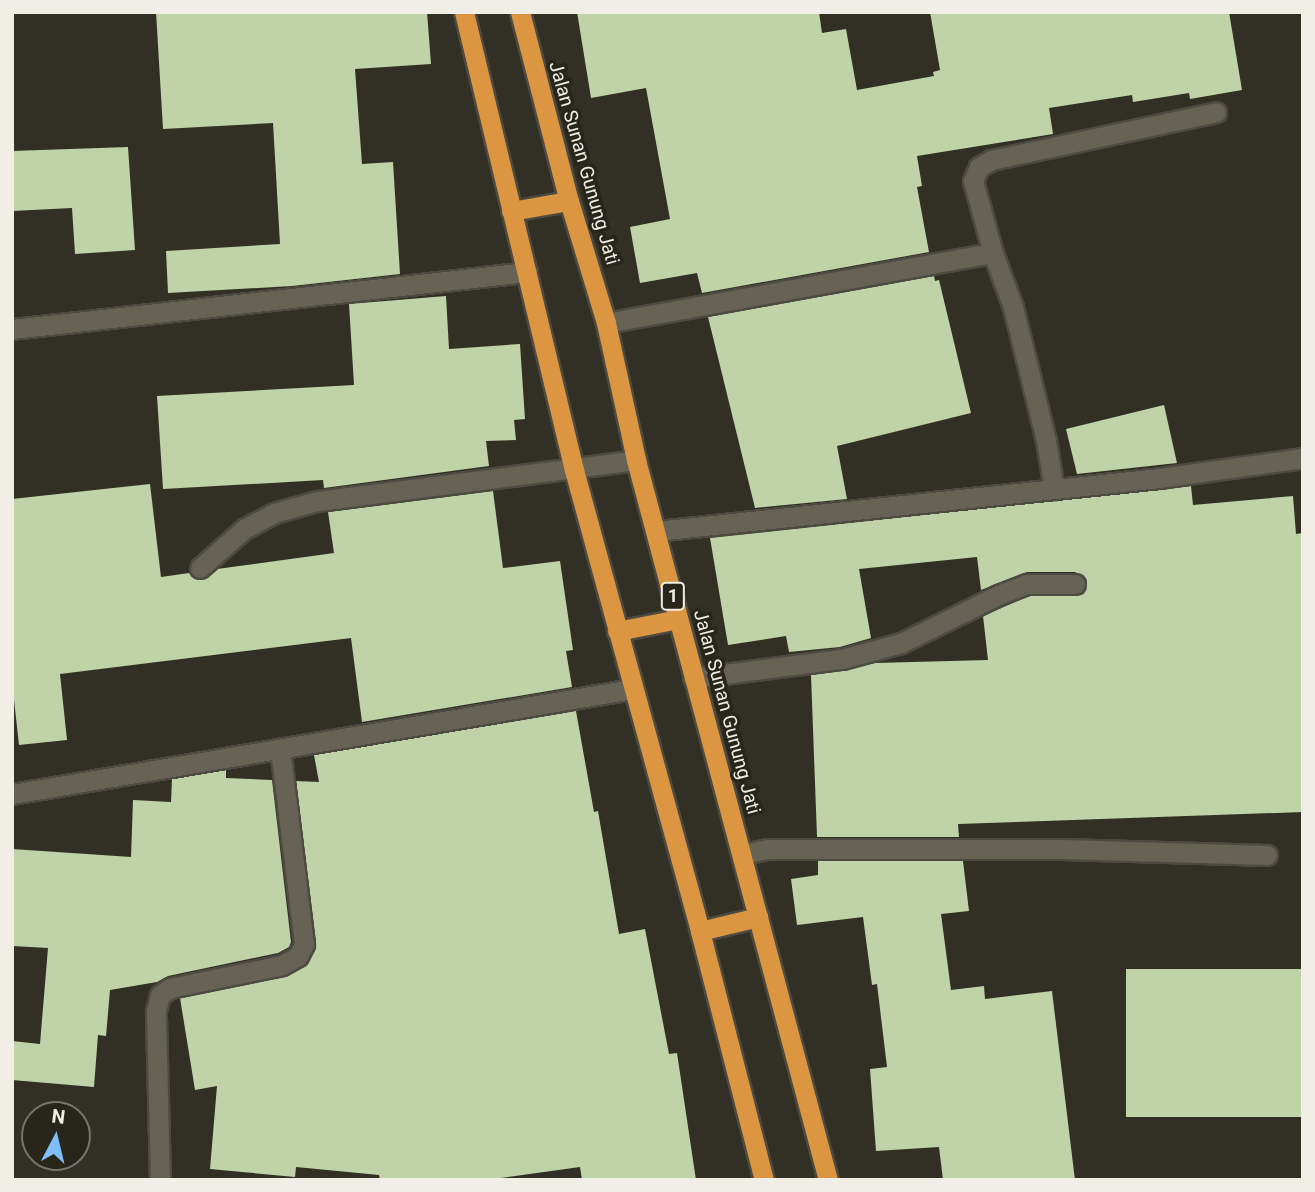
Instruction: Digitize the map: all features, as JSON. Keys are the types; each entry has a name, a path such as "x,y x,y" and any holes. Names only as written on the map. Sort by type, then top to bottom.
{"highway":[{"path":"464,12 574,470 700,932 764,1180"},
{"name":"Jalan Sunan Gunung Jati","path":"520,12 569,201 606,323 636,460 828,1180"},
{"path":"511,211 569,201"},
{"path":"617,631 678,619"},
{"path":"700,932 758,917"}],"street":[{"path":"1054,489 1046,440 1013,307 993,253 973,181 979,167 990,160 1216,112"},
{"path":"606,323 993,253"},
{"path":"12,329 527,272"},
{"path":"656,531 1054,489 1303,458"},
{"path":"200,568 244,529 274,513 317,501 636,460"},
{"path":"693,677 842,659 901,643 998,595 1027,584 1075,584"},
{"path":"12,794 632,689"},
{"path":"160,1180 156,1011 160,995 170,988 282,965 298,956 304,944 280,748"},
{"path":"742,854 767,849 884,849 1267,855"}],"building":[{"path":"156,12 427,12 431,64 355,69 362,164 393,162 400,274 292,286 168,293 166,251 280,244 273,123 163,129"},
{"path":"577,12 819,12 822,33 846,29 857,90 934,76 933,72 940,70 930,12 1229,12 1242,90 1190,99 1189,93 1133,102 1132,95 1049,108 1053,134 917,156 922,186 917,187 929,252 702,293 697,273 640,283 630,227 670,219 646,88 591,98"},
{"path":"128,147 135,250 75,254 72,208 12,211 12,151"},
{"path":"934,276 935,281 939,280 971,413 837,446 847,499 755,508 708,317"},
{"path":"446,296 449,349 520,344 525,419 514,420 516,440 486,441 489,466 324,488 323,480 163,489 157,396 354,385 349,304"},
{"path":"1164,405 1177,463 1077,474 1066,429"},
{"path":"150,484 161,577 189,573 202,580 217,569 334,553 328,512 493,491 503,568 560,561 573,650 566,651 572,687 362,722 351,638 60,674 67,740 19,745 12,682 12,499"},
{"path":"1191,486 1193,505 1293,496 1296,534 1303,533 1303,812 958,824 959,837 817,837 811,675 875,663 988,660 983,616 1029,596 1080,595 1086,589 1086,579 1075,572 1027,572 981,590 977,557 859,569 871,638 840,647 789,652 786,636 728,645 710,538"},
{"path":"576,711 594,812 598,811 619,934 645,929 669,1054 677,1053 696,1180 582,1180 580,1167 487,1180 380,1180 379,1175 296,1167 295,1177 210,1169 217,1086 195,1090 180,998 284,977 309,961 316,943 296,781 319,782 314,755"},
{"path":"226,770 226,778 272,780 291,942 289,947 278,953 168,976 157,982 110,990 106,1036 98,1035 94,1087 12,1080 12,1041 40,1044 48,948 12,946 12,849 131,857 133,800 171,802 172,779"},
{"path":"818,861 963,861 969,911 941,914 951,990 984,986 985,999 1052,991 1075,1180 943,1180 939,1147 876,1151 870,1069 887,1067 877,984 872,985 863,917 797,925 791,879 818,875"},
{"path":"1126,969 1303,969 1303,1117 1126,1117"}]}
